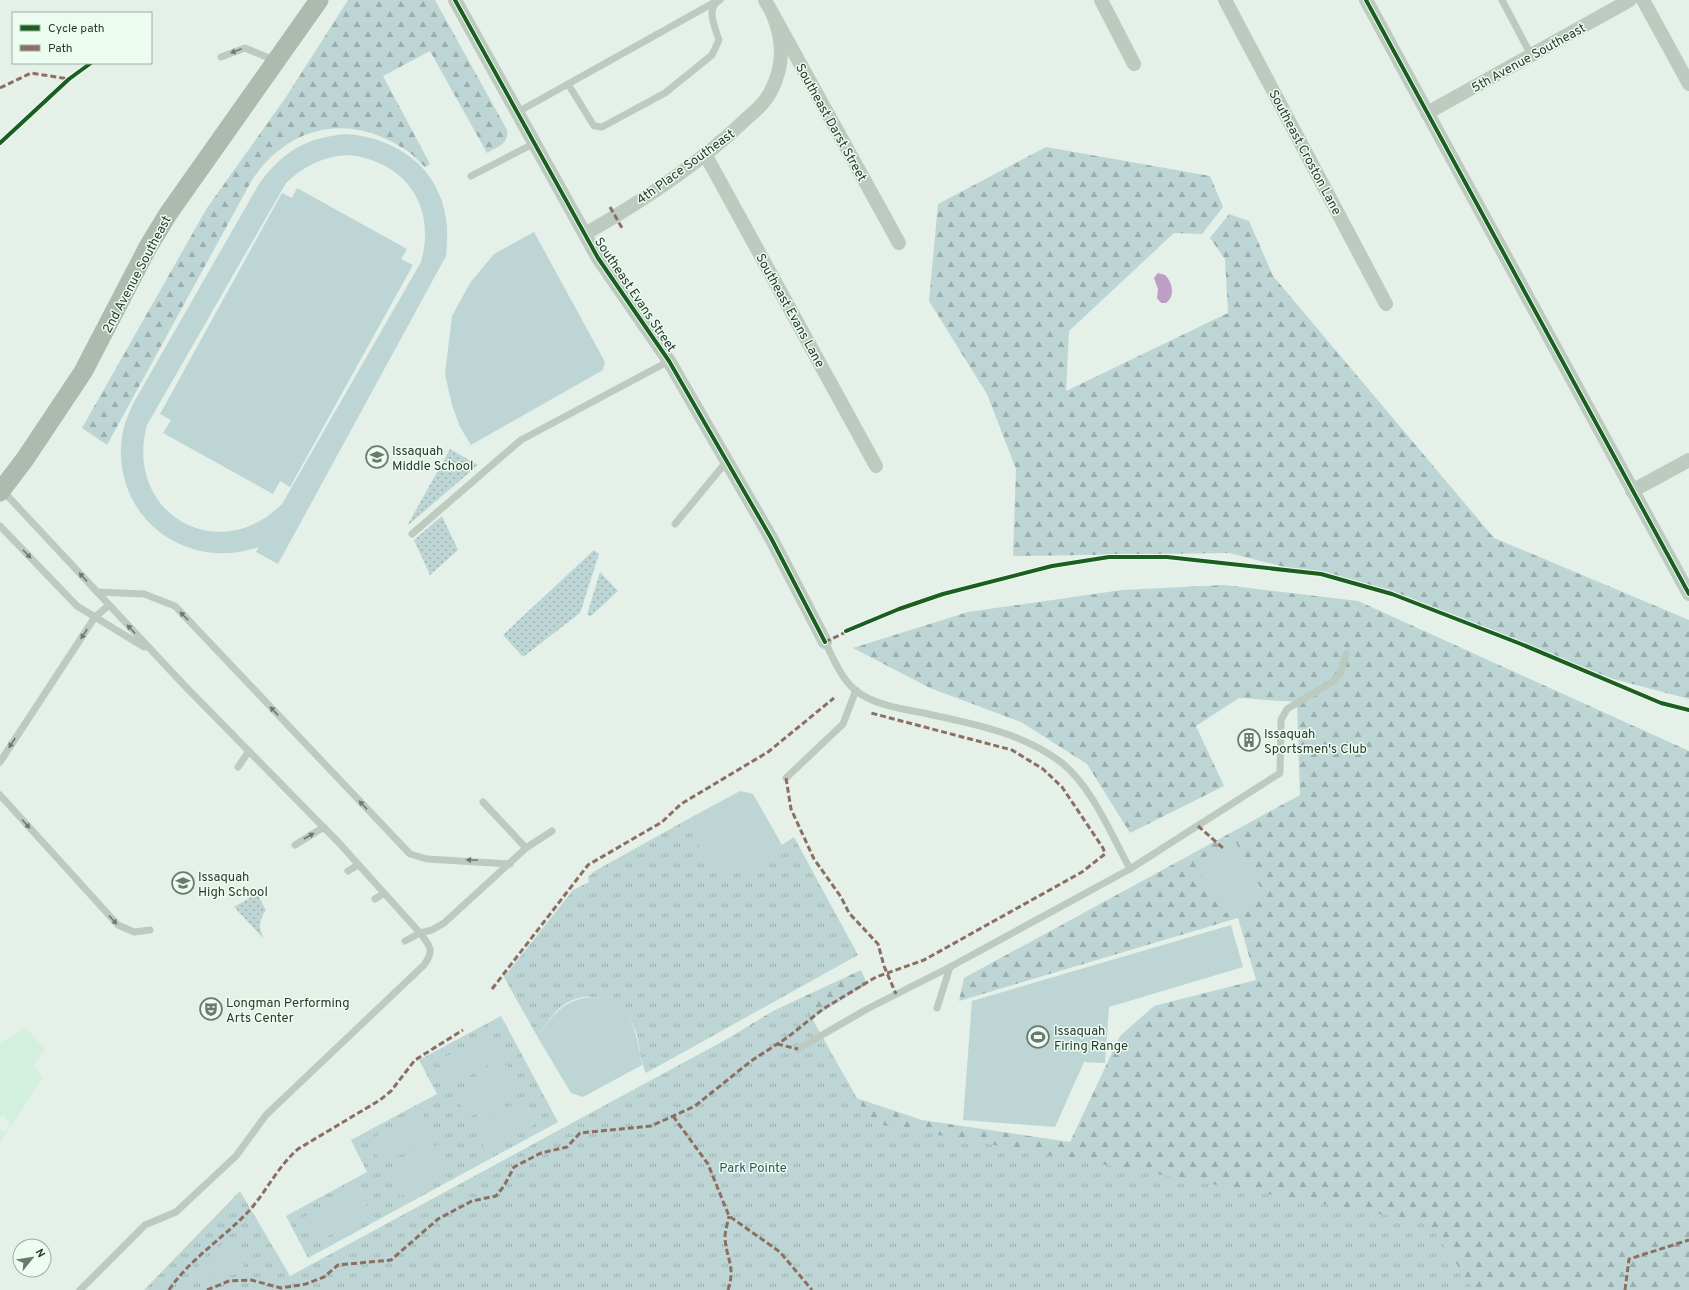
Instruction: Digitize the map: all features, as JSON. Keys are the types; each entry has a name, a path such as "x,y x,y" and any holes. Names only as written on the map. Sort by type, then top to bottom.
{"street":[{"name":"2nd Avenue Southeast","path":"1,491 25,460 83,372 162,223 319,0"},
{"name":"Southeast Evans Street","path":"454,0 598,258 669,361 727,461 771,538 825,642"},
{"name":"Southeast Darst Street","path":"765,0 899,243"},
{"path":"1100,0 1134,64"},
{"name":"Southeast Croston Lane","path":"1225,0 1386,304"},
{"path":"1366,0 1689,594"},
{"name":"5th Avenue Southeast","path":"1427,113 1630,0"},
{"path":"1643,0 1689,84"},
{"name":"4th Place Southeast","path":"585,234 664,185 736,130 762,104 772,90 779,71 782,49 773,15"},
{"name":"Southeast Evans Lane","path":"706,154 876,466"},
{"path":"1632,491 1689,460"}],"lane":[{"path":"1502,0 1531,55"},
{"path":"568,84 594,126 602,127 665,93 712,55 719,40 711,12 717,1"},
{"path":"516,113 717,1"},
{"path":"221,57 246,48 276,61"},
{"path":"471,176 533,144"},
{"path":"412,534 521,440 669,361"},
{"path":"675,524 727,461"},
{"path":"1,491 153,653 324,827 420,933 430,946 431,952 430,957 424,965 266,1115 236,1156 176,1212 145,1225 80,1290"},
{"path":"0,526 77,606 153,653"},
{"path":"97,592 144,594 175,606 410,854 428,859 510,864"},
{"path":"0,762 95,617 109,605"},
{"name":"Southeast Evans Street","path":"825,642 844,676 856,690 875,700 898,708 987,727 1018,738 1044,750 1063,764 1076,776 1092,800 1130,869"},
{"path":"798,1049 867,1009 1130,869 1280,773 1281,720 1287,709 1332,682 1340,674 1346,654"},
{"path":"786,778 843,724 856,690"},
{"path":"238,767 249,751"},
{"path":"0,795 118,925 134,932 150,930"},
{"path":"483,802 526,848"},
{"path":"295,844 324,827"},
{"path":"405,940 420,933 432,930 444,923 526,848 552,831"},
{"path":"348,871 358,865"},
{"path":"375,899 384,893"},
{"path":"937,1008 950,966"}],"green space":[{"path":"348,0 435,0 507,130 506,139 498,147 487,153 430,51 383,76 430,164 425,167 407,151 383,137 362,131 341,128 320,130 301,137 283,147 267,162 252,180 107,445 82,428 207,208 286,97"},
{"path":"347,134 382,142 398,149 412,158 425,170 442,201 447,228 446,256 278,564 256,552 259,547 231,553 204,552 180,544 158,531 141,513 128,490 122,465 122,436 127,419 134,402 259,184 268,172 287,154 308,142","holes":["347,155 367,159 385,166 400,176 412,189 420,205 424,222 425,242 421,262 282,504 257,523 231,531 205,530 182,522 162,506 149,483 143,456 147,425 286,183 307,167 321,160"]},
{"path":"1046,147 1210,176 1223,207 1202,234 1174,233 1069,331 1066,391 1228,313 1225,259 1210,238 1229,214 1249,221 1273,276 1494,538 1689,620 1689,699 1610,678 1399,596 1229,553 1013,556 1016,469 987,394 929,301 938,204"},
{"path":"297,188 407,249 401,259 413,265 290,487 280,481 273,494 163,433 171,420 160,414 282,193 292,198"},
{"path":"534,232 605,362 603,370 471,445 460,427 452,405 445,374 452,316 470,283 494,254"},
{"path":"450,449 478,465 407,526"},
{"path":"442,516 458,550 430,575 414,540"},
{"path":"594,550 599,554 580,613 523,657 503,635"},
{"path":"600,572 618,591 591,616 587,615"},
{"path":"1224,585 1358,601 1689,751 1689,1290 337,1290 595,1120 773,1011 861,970 867,984 773,1043 796,1078 922,1120 1070,1142 1120,1036 1154,1006 1256,980 1238,918 959,1001 964,978 1300,795 1297,702 1239,698 1196,726 1224,786 1130,833 1087,764 1021,722 930,688 853,648 968,612 1122,590"},
{"path":"740,791 753,794 782,845 759,866 752,870 736,872 720,869 707,860 700,849 690,818"},
{"path":"690,818 702,853 732,872 750,870 759,866 782,845 794,837 858,955 646,1073 643,1067 636,1031 633,1025 620,1008 602,998 591,997 571,1001 558,1010 537,1036 504,977 573,890 589,882 588,877 595,871"},
{"path":"1235,841 1265,896 1223,914 1194,863"},
{"path":"257,894 266,910 260,924 264,939 234,907"},
{"name":"Issaquah Firing Range","path":"1231,925 1243,967 1109,1007 1105,1063 1084,1062 1055,1127 963,1120 972,1001"},
{"path":"592,997 606,999 616,1004 624,1011 634,1030 642,1065 583,1097 571,1093 537,1036 560,1009 573,1001"},
{"name":"Park Pointe","path":"801,999 871,1123 1429,1223 1474,1290 144,1290 240,1191 290,1276"},
{"path":"501,1016 558,1122 308,1258 286,1216 367,1172 351,1140 437,1094 419,1060"},
{"path":"490,1033 503,1057 451,1086 437,1061"},
{"path":"507,1065 521,1089 468,1118 455,1094"},
{"path":"525,1098 539,1122 486,1151 473,1126"},
{"path":"421,1111 434,1136 382,1165 369,1140"},
{"path":"439,1144 452,1168 400,1197 386,1173"},
{"path":"358,1188 371,1212 319,1241 305,1216"},
{"path":"229,1238 242,1254 245,1274 194,1278 191,1273"}],"shaded area":[{"path":"1158,273 1165,275 1170,281 1172,293 1171,297 1166,303 1161,303 1157,298 1158,289 1154,278"},
{"path":"26,1028 45,1049 33,1066 43,1077 0,1143 0,1128 5,1133 11,1124 2,1114 0,1117 0,1043"}],"marked path":[{"path":"0,88 31,73 69,79"},
{"path":"610,207 622,228"},
{"path":"825,642 848,631"},
{"path":"492,989 588,865 662,822 681,804 768,752 834,698"},
{"path":"207,1290 229,1281 251,1280 281,1288 306,1284 324,1277 338,1265 391,1260 438,1219 472,1201 496,1196 504,1186 514,1167 541,1153 567,1147 580,1133 651,1126 695,1106 751,1061 788,1037 823,1009 876,977 924,960 1082,872 1105,854 1103,848 1062,787 1043,769 1012,750 871,713"},
{"path":"786,778 791,809 814,859 841,897 849,913 878,944 884,966 896,994"},
{"path":"1198,826 1223,848"},
{"path":"169,1290 196,1259 247,1213 284,1164 298,1149 380,1100 391,1091 415,1060 463,1030"},
{"path":"777,1044 798,1049"},
{"path":"673,1116 708,1164 729,1216 780,1252 812,1290"},
{"path":"728,1290 731,1268 725,1237 729,1216"},
{"path":"1625,1290 1629,1259 1689,1240"}],"cycle path":[{"path":"455,0 598,258 669,361 771,538 825,642"},
{"path":"1366,0 1689,594"},
{"path":"0,143 69,79 90,64"},
{"path":"846,631 899,609 943,594 1052,566 1109,557 1167,557 1321,574 1392,594 1521,644 1661,703 1689,710"}],"place":[{"name":"Issaquah Middle School","path":"377,457"},
{"name":"Issaquah Sportsmen's Club","path":"1249,740"},
{"name":"Issaquah High School","path":"183,883"},
{"name":"Longman Performing Arts Center","path":"211,1009"},
{"name":"Issaquah Firing Range","path":"1038,1037"}]}
